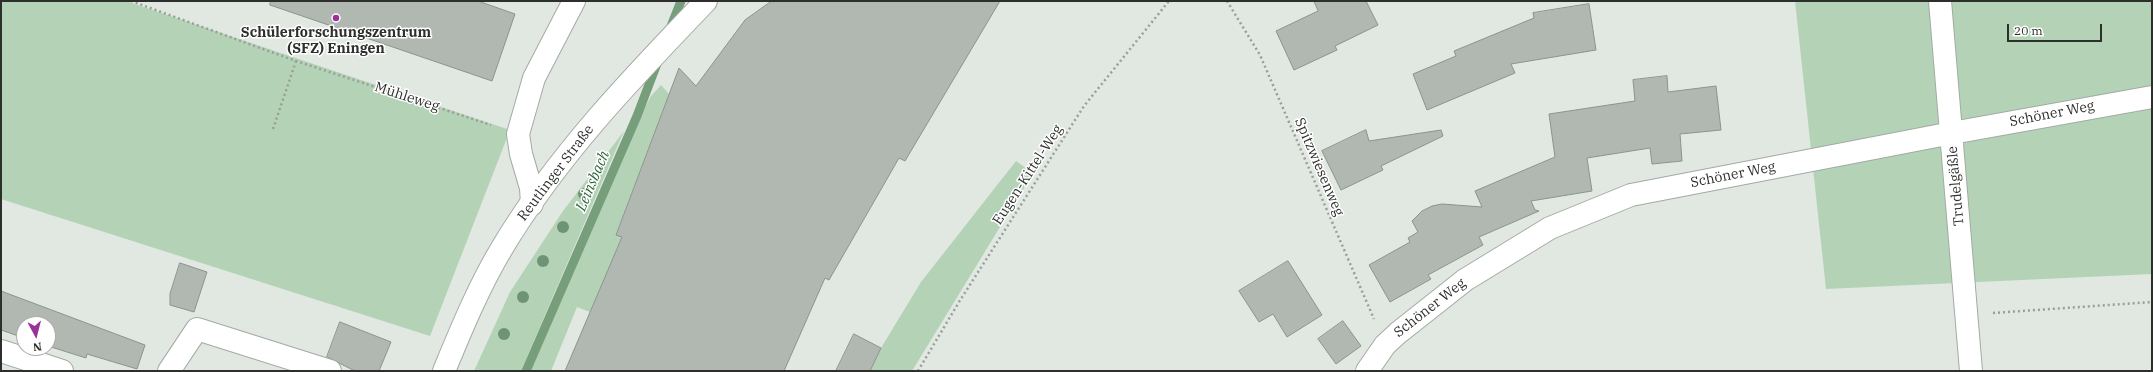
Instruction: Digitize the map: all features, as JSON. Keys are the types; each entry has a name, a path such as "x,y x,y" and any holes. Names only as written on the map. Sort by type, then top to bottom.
{"street":[{"path":"532,204 531,188 521,154 518,134 534,78 574,1"},
{"name":"Reutlinger Straße","path":"444,371 501,249 532,204 566,156 641,69 706,1"},
{"name":"Trudelgäßle","path":"1940,1 1971,371"},
{"name":"Schöner Weg","path":"1367,371 1385,345 1465,280 1550,228 1631,195 1952,133 2152,97"},
{"path":"169,371 197,329 330,371"},
{"path":"1,351 62,371"}],"path":[{"name":"Mühleweg","path":"131,1 296,61 518,134"},
{"name":"Eugen-Kittel-Weg","path":"918,371 959,302 1084,106 1169,1"},
{"name":"Spitzwiesenweg","path":"1227,1 1260,55 1385,345"},
{"path":"273,130 296,61"},
{"path":"1966,314 2152,302"}],"green space":[{"path":"1,1 126,1 510,130 430,336 1,199"},
{"path":"1795,1 2152,1 2152,274 1826,289"},
{"path":"661,85 669,94 616,234 622,237 590,312 577,307 551,371 530,371 639,118 651,96"},
{"path":"624,131 521,371 474,371 510,292 563,211"},
{"path":"1016,161 1033,173 912,371 870,371 881,348 921,282"}],"building":[{"path":"271,1 478,1 515,14 492,81 270,5"},
{"path":"772,1 1000,1 905,161 899,158 829,280 825,278 784,371 565,371 622,237 616,235 679,68 696,86 745,20"},
{"path":"1314,1 1366,1 1378,25 1335,46 1337,50 1294,70 1276,31 1318,11"},
{"path":"1589,4 1596,50 1511,64 1515,73 1427,110 1413,74 1456,56 1454,51 1534,18 1533,13"},
{"path":"1667,76 1668,92 1716,86 1721,130 1680,134 1682,161 1652,164 1650,148 1587,158 1592,191 1531,201 1535,210 1539,211 1479,237 1483,245 1428,275 1431,279 1390,302 1369,265 1410,242 1408,238 1418,232 1412,221 1422,211 1432,206 1442,204 1482,207 1475,191 1555,157 1549,114 1635,101 1633,80"},
{"path":"1366,130 1369,141 1441,130 1443,136 1381,166 1383,170 1341,190 1322,151"},
{"path":"1288,261 1322,315 1287,337 1273,314 1259,322 1239,291"},
{"path":"180,263 207,272 194,312 170,305 170,294"},
{"path":"1,291 145,345 137,369 87,354 86,358 56,349 56,316 16,316 16,335 1,330"},
{"path":"1343,321 1361,346 1336,364 1318,339"},
{"path":"340,322 391,342 379,371 355,371 327,357"},
{"path":"854,334 881,348 870,371 836,371"}],"waterway":[{"name":"Leinsbach","path":"670,29 681,1"},
{"name":"Leinsbach","path":"526,371 637,116 658,61"}],"place":[{"name":"Schülerforschungszentrum (SFZ) Eningen","path":"336,18"}]}
